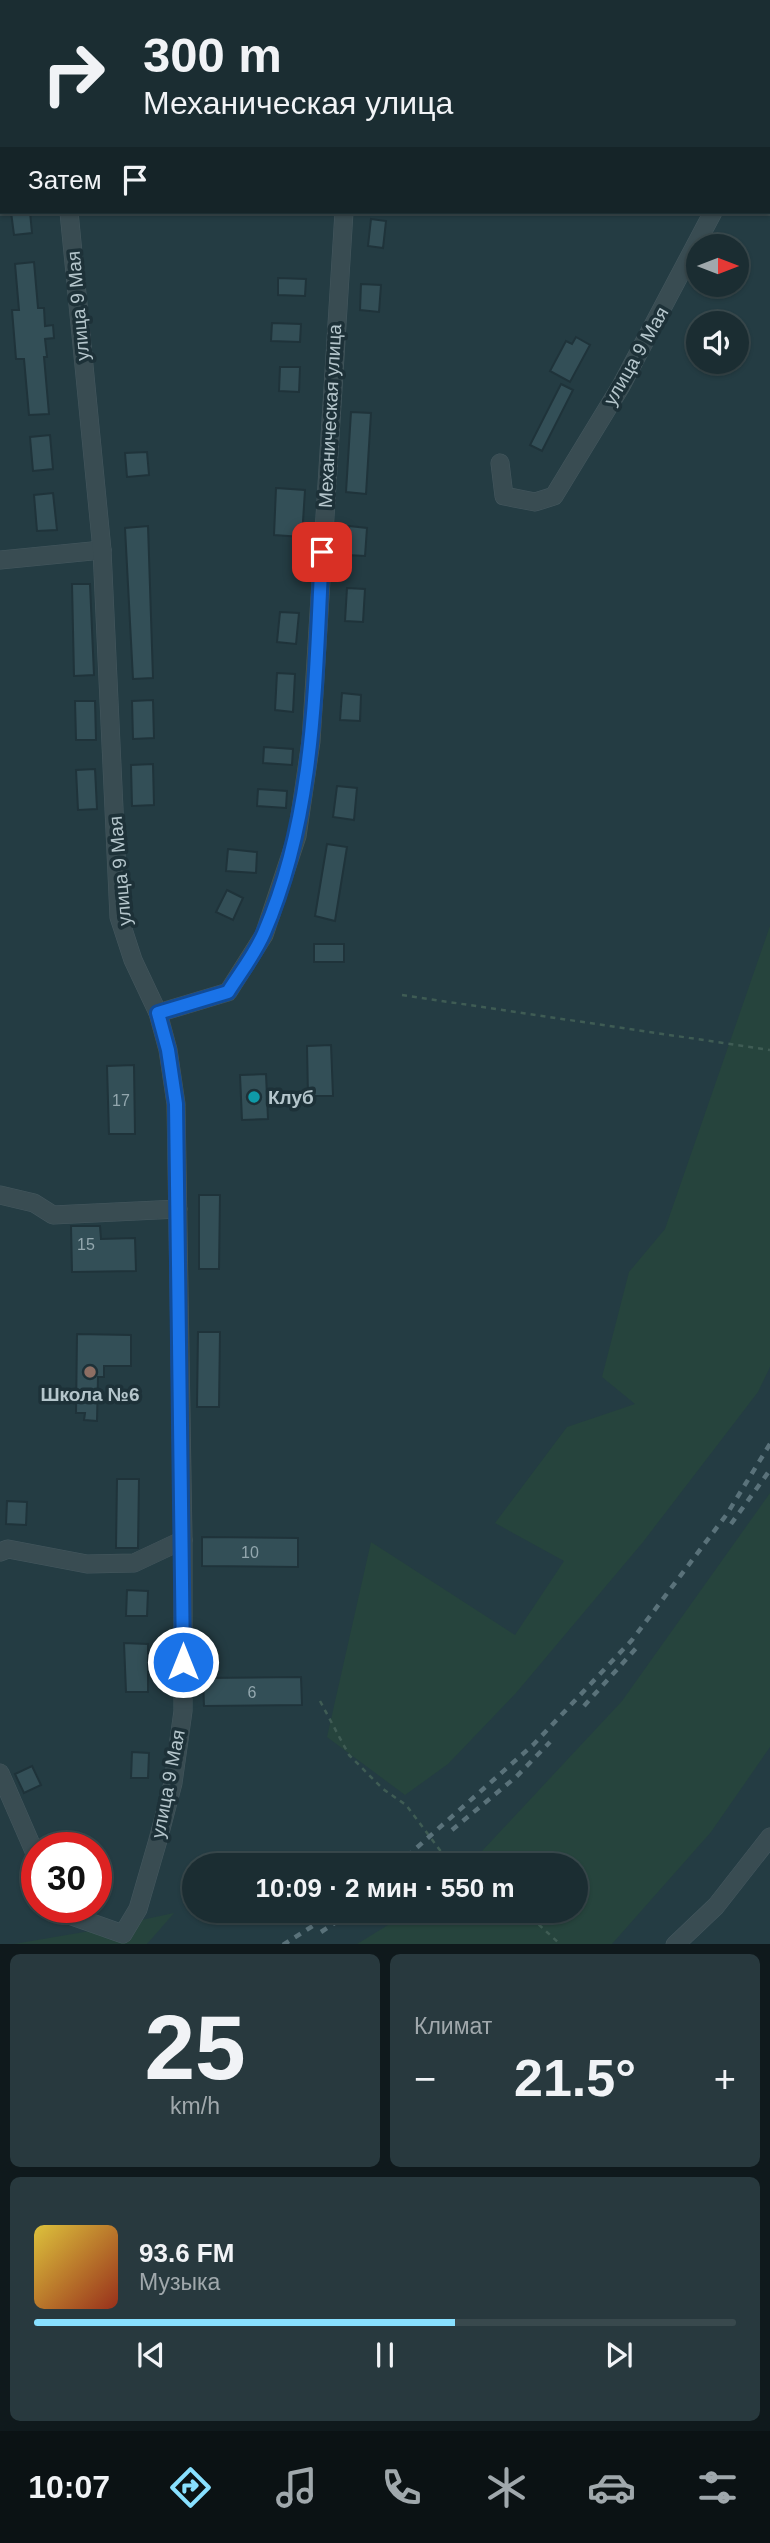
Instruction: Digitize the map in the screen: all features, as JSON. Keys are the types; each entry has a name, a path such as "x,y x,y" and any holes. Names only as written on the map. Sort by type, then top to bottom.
{"street":[{"name":"улица 9 Мая","path":"69,214 102,550 119,917 133,960 158,1013 168,1050 176,1104 183,1540 183,1711 173,1783 138,1909 123,1934 92,1923"},
{"name":"Механическая улица","path":"158,1013 228,992 264,935 297,836 311,741 344,214"},
{"name":"улица 9 Мая","path":"500,463 504,496 535,502 554,496 621,386 712,214"},
{"path":"0,560 102,550"},
{"path":"0,1195 34,1203 54,1215 178,1209"},
{"path":"0,1552 8,1549 87,1564 134,1563 183,1540"},
{"path":"0,1773 26,1832"},
{"path":"675,1944 716,1906 770,1837"}],"path":[{"path":"402,995 770,1050"},
{"path":"320,1702 349,1755 383,1789 406,1805 442,1853"},
{"path":"537,1923 561,1944"}],"green space":[{"path":"770,926 770,1367 758,1392 643,1542 516,1693 448,1764 405,1795 327,1737 371,1542 515,1635 564,1561 495,1523 567,1427 635,1404 602,1377 629,1272 665,1229"},
{"path":"770,1493 770,1747 711,1832 612,1944 357,1944 391,1923 588,1923 588,1853 480,1853 622,1701"},
{"path":"174,1913 147,1944 14,1944"}],"building":[{"path":"11,214 30,214 32,233 14,235"},
{"path":"371,219 386,221 383,248 368,246"},
{"path":"34,262 38,308 44,308 45,326 53,325 54,338 45,339 49,414 29,415 24,359 16,359 12,310 19,310 15,264"},
{"path":"278,278 306,279 305,296 278,295"},
{"path":"361,284 381,285 379,312 360,310"},
{"path":"272,323 301,324 300,342 271,341"},
{"path":"576,337 590,345 570,382 550,371 566,341 572,344"},
{"path":"280,367 300,367 299,392 279,391"},
{"path":"561,384 573,390 542,451 530,445"},
{"path":"351,412 371,413 366,494 346,492"},
{"path":"50,435 53,469 33,471 30,437"},
{"path":"147,452 149,475 127,477 125,453"},
{"path":"276,488 305,490 302,537 274,535"},
{"path":"53,493 57,530 37,531 34,495"},
{"path":"148,526 153,678 133,679 125,528"},
{"path":"349,526 367,528 365,556 347,555"},
{"path":"72,584 90,584 94,675 74,676"},
{"path":"347,588 365,589 363,622 345,621"},
{"path":"280,612 299,613 296,644 277,642"},
{"path":"277,673 295,674 293,712 275,710"},
{"path":"342,693 361,695 360,721 340,720"},
{"path":"153,700 154,738 133,739 132,701"},
{"path":"75,701 95,701 96,740 76,740"},
{"path":"264,747 293,749 292,765 263,763"},
{"path":"153,764 154,805 132,806 131,765"},
{"path":"95,769 97,809 78,810 76,770"},
{"path":"337,786 357,788 354,820 333,817"},
{"path":"258,789 287,791 286,808 257,806"},
{"path":"327,844 347,847 335,921 315,916"},
{"path":"228,849 257,852 256,873 226,871"},
{"path":"227,890 243,898 233,920 216,912"},
{"path":"314,944 344,944 344,962 314,962"},
{"path":"331,1045 333,1096 308,1096 307,1046"},
{"path":"134,1065 135,1134 109,1134 107,1066"},
{"name":"Клуб","path":"266,1074 268,1119 242,1120 240,1075"},
{"path":"199,1195 220,1195 219,1269 199,1269"},
{"path":"71,1226 100,1226 101,1239 135,1238 136,1271 72,1272"},
{"path":"198,1332 220,1332 219,1407 197,1407"},
{"name":"Школа №6","path":"77,1334 131,1335 131,1366 104,1366 104,1377 98,1377 97,1421 84,1420 85,1413 76,1413"},
{"path":"117,1479 139,1479 138,1548 116,1548"},
{"path":"7,1501 27,1502 26,1525 6,1524"},
{"path":"202,1537 298,1538 298,1567 202,1566"},
{"path":"127,1590 148,1591 147,1616 126,1616"},
{"path":"124,1643 148,1644 148,1692 126,1692"},
{"path":"301,1677 302,1705 204,1706 203,1678"},
{"path":"132,1752 149,1753 148,1778 131,1778"},
{"path":"32,1766 41,1785 24,1793 15,1774"}],"railway":[{"path":"411,1853 533,1745 632,1640 727,1514 770,1444"},
{"path":"731,1524 770,1470"},
{"path":"584,1706 640,1644"},
{"path":"452,1830 516,1777 550,1742"},
{"path":"285,1944 317,1923"},
{"path":"321,1932 335,1923"}],"place":[{"name":"Клуб","path":"254,1097"},
{"name":"Школа №6","path":"90,1372"}],"route":[{"path":"183,1662 176,1104 168,1050 158,1013 228,992 264,935 297,836 311,741 322,552"}]}
